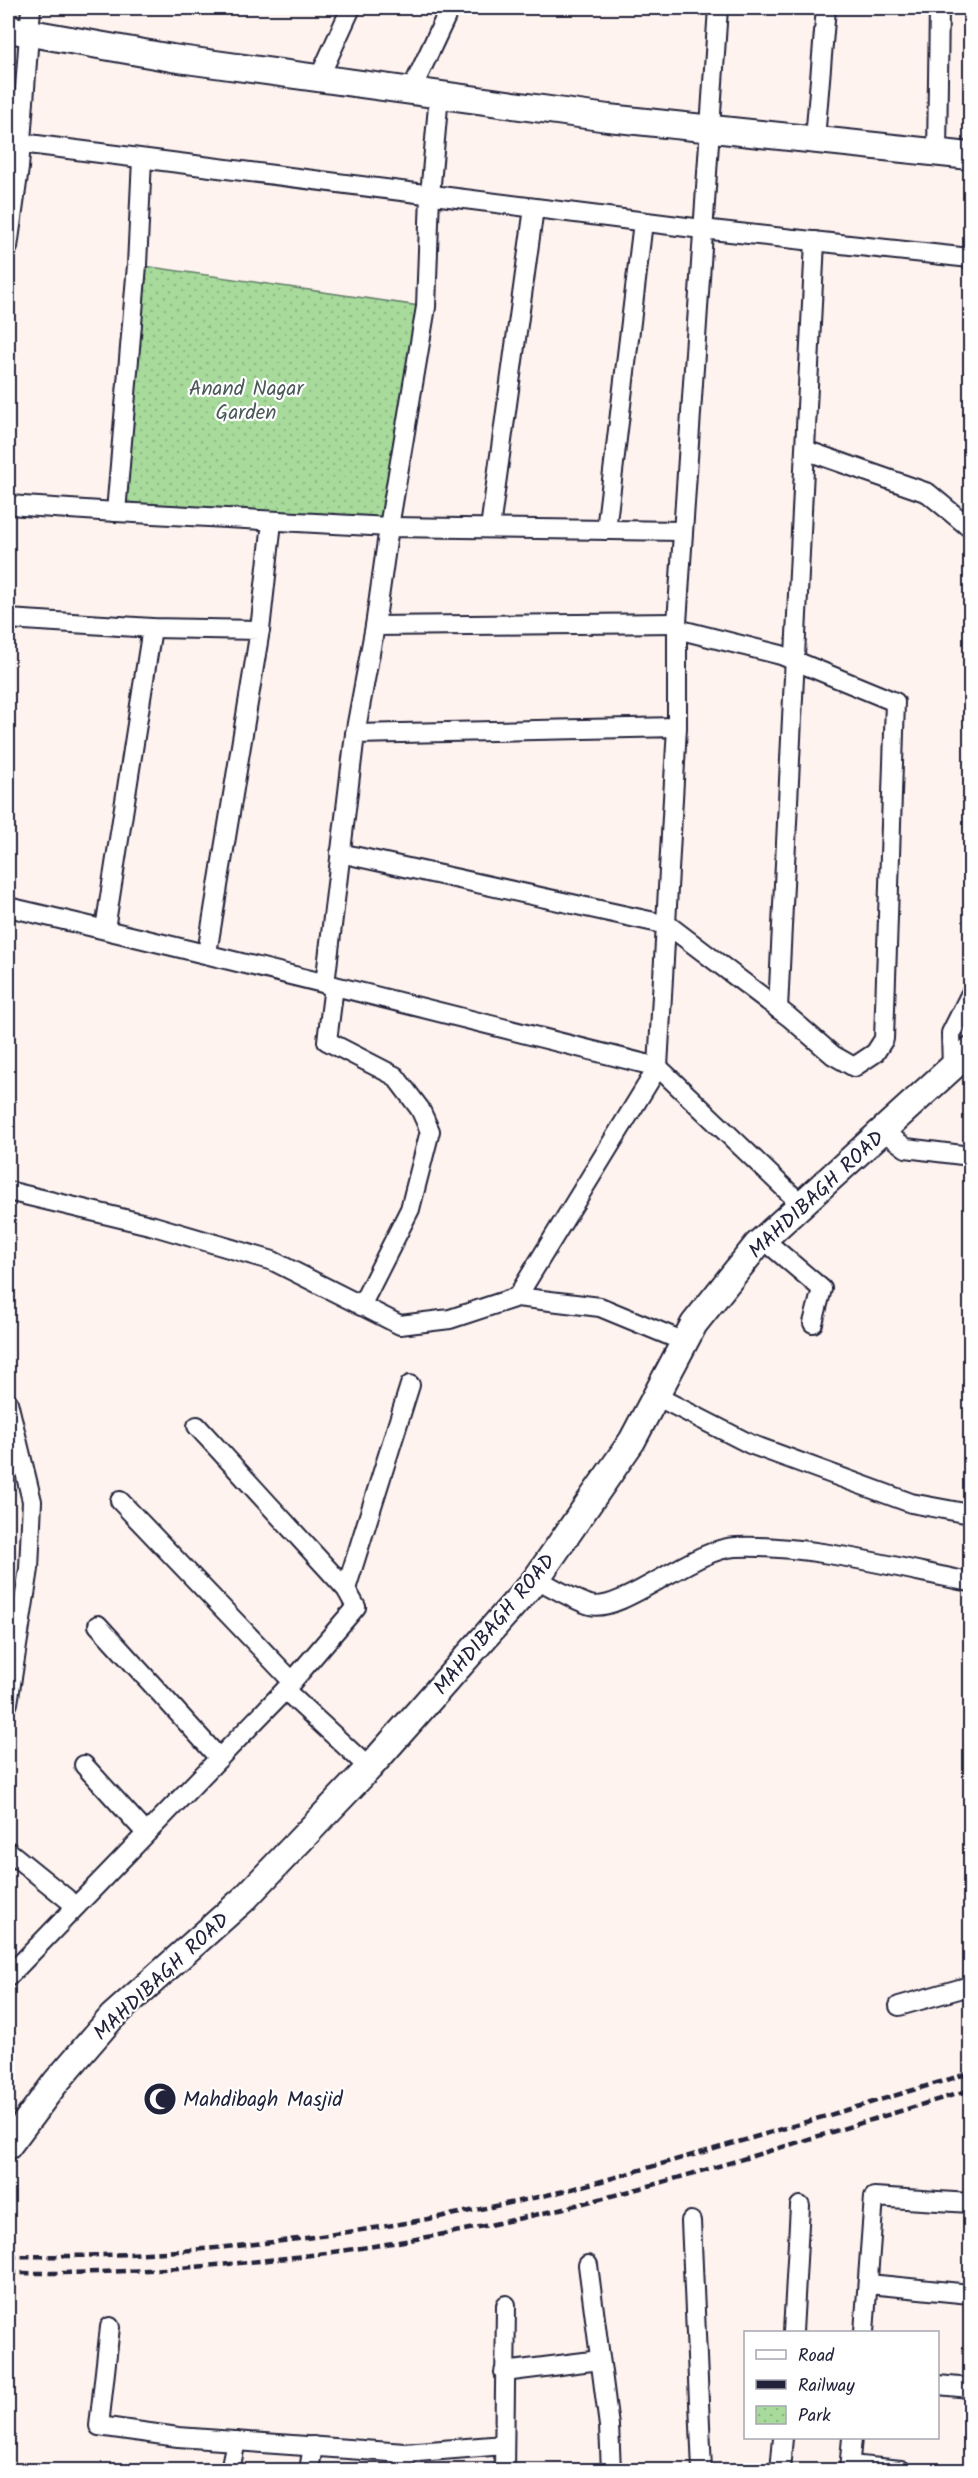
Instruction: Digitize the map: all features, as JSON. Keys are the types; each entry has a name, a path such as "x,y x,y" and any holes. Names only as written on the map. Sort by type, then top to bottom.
{"street":[{"path":"8,247 21,143 18,31 31,8"},
{"path":"319,78 351,8"},
{"path":"411,91 450,8"},
{"path":"516,1297 658,1067 668,925 677,727 677,626 708,128 718,8"},
{"path":"815,139 826,8"},
{"path":"937,153 939,8"},
{"path":"18,31 172,58 411,91 708,128 970,156"},
{"path":"361,1306 410,1209 430,1131 420,1108 395,1076 327,1041 329,985 340,853 355,734 375,626 389,526 426,307 430,195 439,94"},
{"path":"21,143 643,222 970,258"},
{"path":"116,512 137,265 142,159"},
{"path":"490,528 534,208"},
{"path":"606,530 643,222"},
{"path":"778,1009 815,241"},
{"path":"805,450 928,493 970,528"},
{"path":"8,505 272,522 683,531"},
{"path":"207,953 260,630 272,522"},
{"path":"8,619 152,628 260,630"},
{"path":"340,853 668,925 778,1009 833,1055 854,1067 875,1053 884,1039 895,702 795,661 677,626 375,626"},
{"path":"105,929 152,628"},
{"path":"355,734 677,727"},
{"path":"8,907 207,953 658,1067 802,1205"},
{"path":"952,1068 951,1033 970,995"},
{"name":"MAHDIBAGH ROAD","path":"8,2146 56,2082 112,2017 245,1898 369,1768 536,1579 632,1441 694,1324 763,1239 970,1051"},
{"path":"883,1131 906,1148 970,1156"},
{"path":"8,1191 143,1223 273,1261 400,1324 450,1319 516,1297 600,1307 685,1342"},
{"path":"763,1239 822,1289 813,1323"},
{"path":"346,1589 410,1385"},
{"path":"656,1396 750,1444 911,1503 970,1514"},
{"path":"8,1402 32,1501 29,1569 8,1703"},
{"path":"8,1977 289,1685 356,1607 346,1589 197,1426"},
{"path":"120,1501 289,1685 369,1768"},
{"path":"536,1579 592,1606 627,1596 699,1556 735,1547 811,1552 970,1582"},
{"path":"98,1625 219,1758"},
{"path":"84,1765 146,1833"},
{"path":"8,1851 76,1905"},
{"path":"899,2006 970,1986"},
{"path":"864,2331 874,2196 970,2203"},
{"path":"793,2331 800,2206"},
{"path":"691,2221 702,2470"},
{"path":"588,2265 609,2426 611,2470"},
{"path":"869,2284 970,2294"},
{"path":"504,2470 506,2305"},
{"path":"110,2327 99,2426 178,2437 313,2446 405,2462 504,2445"},
{"path":"504,2372 600,2360"},
{"path":"939,2385 970,2388"},
{"path":"780,2470 783,2439"},
{"path":"852,2439 849,2468 901,2470"},
{"path":"230,2470 236,2441"},
{"path":"309,2470 313,2446"}],"green space":[{"name":"Anand Nagar Garden","path":"137,265 426,307 389,527 116,512"}],"railway":[{"path":"8,2256 76,2256 212,2248 347,2232 481,2209 605,2180 970,2073"},
{"path":"8,2273 76,2273 213,2265 350,2250 418,2239 605,2198 710,2169 970,2090"}],"place":[{"name":"Mahdibagh Masjid","path":"160,2099"}]}
